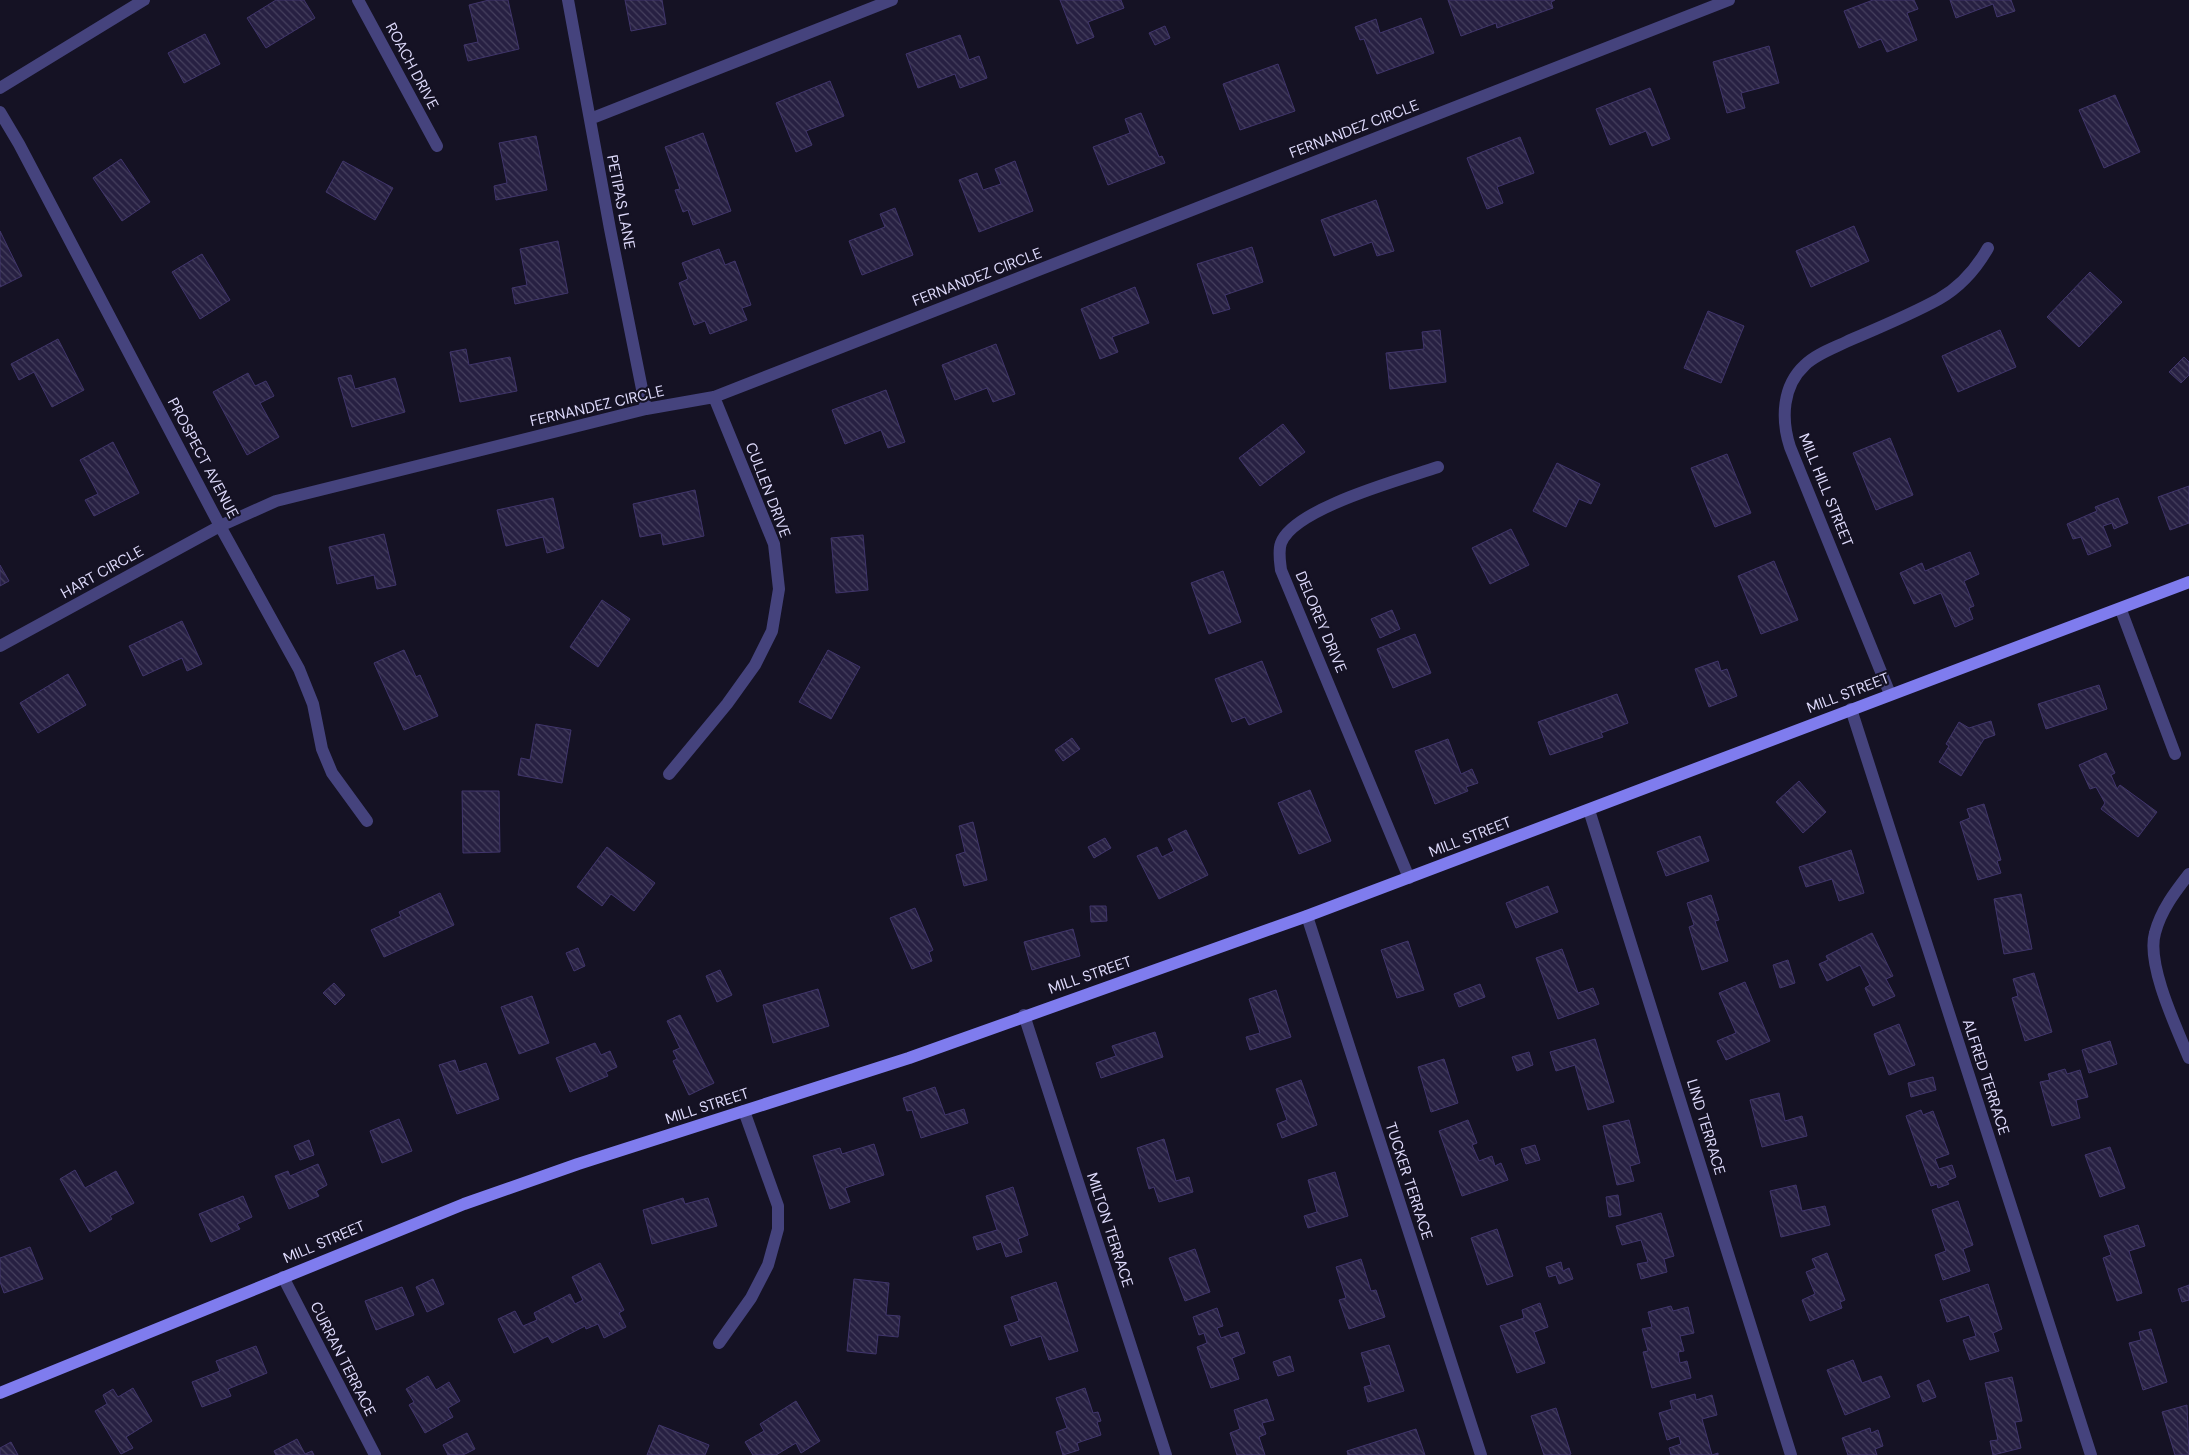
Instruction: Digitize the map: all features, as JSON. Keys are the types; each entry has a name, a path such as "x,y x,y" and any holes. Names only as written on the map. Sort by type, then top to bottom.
{"street":[{"path":"0,88 144,0"},
{"name":"ROACH DRIVE","path":"358,0 437,146"},
{"name":"PETIPAS LANE","path":"568,0 646,409"},
{"path":"590,118 892,0"},
{"name":"FERNANDEZ CIRCLE","path":"220,526 276,501 646,409 714,397 1729,0"},
{"name":"PROSPECT AVENUE","path":"0,112 24,152 220,526 299,669 313,704 322,749 332,773 367,821"},
{"name":"MILL HILL STREET","path":"1890,694 1790,447 1783,422 1787,398 1790,386 1804,365 1828,351 1940,299 1964,281 1980,262 1988,248"},
{"name":"CULLEN DRIVE","path":"669,774 727,704 755,665 772,631 779,589 774,544 714,397"},
{"name":"DELOREY DRIVE","path":"1408,878 1281,570 1279,557 1281,543 1287,533 1310,514 1438,466"},
{"name":"HART CIRCLE","path":"0,646 220,526"},
{"name":"MILL STREET","path":"0,1393 464,1204 578,1164 909,1058 1024,1015 1307,916 1890,694 2121,610 2189,582"},
{"path":"2121,610 2175,754"},
{"name":"ALFRED TERRACE","path":"1851,709 2090,1455"},
{"name":"LIND TERRACE","path":"1589,810 1791,1455"},
{"path":"2189,874 2170,898 2154,935 2156,975 2189,1058"},
{"name":"TUCKER TERRACE","path":"1307,916 1481,1455"},
{"name":"MILTON TERRACE","path":"1024,1015 1166,1455"},
{"path":"719,1343 751,1298 768,1265 778,1228 778,1206 744,1111"},
{"name":"CURRAN TERRACE","path":"283,1277 375,1455"}],"building":[{"path":"276,0 304,0 315,18 266,48 247,18"},
{"path":"489,0 508,0 519,49 468,61 464,45 478,42 469,5"},
{"path":"625,0 662,0 666,24 631,31"},
{"path":"1060,0 1121,0 1124,8 1088,22 1094,37 1077,44"},
{"path":"1448,0 1555,0 1551,2 1553,8 1497,28 1496,23 1461,36"},
{"path":"1873,0 1914,0 1918,9 1907,13 1917,40 1887,52 1881,39 1859,48 1844,11"},
{"path":"1950,0 2011,0 2015,11 1997,17 1993,4 1956,18"},
{"path":"1421,18 1434,53 1377,74 1364,39 1360,40 1355,27 1376,19 1380,33"},
{"path":"1165,26 1170,38 1155,45 1149,33"},
{"path":"205,34 220,64 184,83 168,53"},
{"path":"960,35 969,60 979,56 987,78 960,88 955,74 918,88 906,54"},
{"path":"1769,46 1779,83 1741,93 1745,108 1727,113 1713,62"},
{"path":"1278,64 1295,111 1240,130 1223,84"},
{"path":"830,81 844,116 806,131 812,145 796,152 776,103"},
{"path":"1650,88 1670,139 1652,146 1646,131 1610,145 1596,109"},
{"path":"2115,95 2140,152 2104,168 2079,110"},
{"path":"1141,113 1159,157 1162,156 1165,163 1108,185 1093,147 1130,133 1125,119"},
{"path":"703,133 731,211 693,225 688,210 683,212 675,190 680,189 665,147"},
{"path":"536,136 547,190 496,200 494,186 507,183 499,143"},
{"path":"1520,137 1534,173 1497,187 1503,203 1487,209 1467,158"},
{"path":"121,159 150,202 122,221 93,178"},
{"path":"343,161 393,188 375,220 326,192"},
{"path":"1015,161 1033,211 979,232 959,180 977,173 983,190 1001,184 995,169"},
{"path":"1376,200 1394,251 1377,256 1372,242 1334,256 1321,220"},
{"path":"895,208 913,255 862,275 849,241 885,227 880,214"},
{"path":"1854,226 1869,261 1811,287 1796,251"},
{"path":"0,231 22,276 0,287"},
{"path":"558,241 568,293 515,304 512,288 527,285 520,249"},
{"path":"1252,247 1263,282 1225,295 1230,309 1213,314 1197,264"},
{"path":"719,249 725,265 735,261 751,305 742,308 747,320 710,334 705,321 694,325 679,283 688,279 682,263"},
{"path":"202,254 230,300 200,319 172,272"},
{"path":"2090,272 2122,302 2079,347 2047,317"},
{"path":"1135,287 1149,323 1112,337 1118,352 1100,359 1081,309"},
{"path":"1708,311 1744,326 1721,383 1684,368"},
{"path":"1440,330 1446,382 1390,389 1386,353 1424,349 1422,332"},
{"path":"2000,330 2016,367 1958,392 1942,356"},
{"path":"58,339 84,390 52,407 34,372 19,380 11,364"},
{"path":"996,344 1015,394 993,402 987,388 955,400 942,365"},
{"path":"466,349 469,365 510,357 517,391 460,402 450,352"},
{"path":"2184,357 2189,362 2189,375 2181,383 2169,372"},
{"path":"248,373 255,386 266,381 274,396 260,403 279,437 247,455 213,392"},
{"path":"351,375 355,389 395,378 405,412 352,427 338,378"},
{"path":"886,390 905,442 888,448 881,430 845,444 832,410"},
{"path":"1283,424 1305,452 1260,486 1239,458"},
{"path":"1890,438 1913,495 1876,510 1853,453"},
{"path":"113,442 139,493 94,516 85,500 98,494 80,460"},
{"path":"1727,454 1751,513 1715,527 1691,468"},
{"path":"1557,463 1600,484 1591,504 1579,499 1566,527 1533,511"},
{"path":"2189,486 2189,523 2170,530 2158,497"},
{"path":"695,490 704,536 663,545 661,533 640,537 633,504"},
{"path":"553,498 564,548 547,553 543,537 506,546 497,510"},
{"path":"2118,498 2128,523 2114,529 2112,523 2103,526 2111,546 2088,555 2081,537 2073,539 2067,524 2097,511 2095,507"},
{"path":"1511,529 1529,565 1490,584 1472,548"},
{"path":"384,534 396,585 377,589 374,575 337,584 329,547"},
{"path":"863,535 868,590 836,593 831,538"},
{"path":"1970,552 1979,574 1964,581 1974,606 1969,608 1973,619 1955,627 1941,593 1914,604 1900,573 1922,563 1925,571"},
{"path":"1774,561 1798,620 1761,634 1738,576"},
{"path":"0,565 9,581 0,586"},
{"path":"1223,571 1241,622 1209,634 1191,583"},
{"path":"602,600 630,619 598,667 570,647"},
{"path":"1392,610 1400,629 1380,638 1371,619"},
{"path":"182,621 202,664 187,671 182,658 143,676 129,646"},
{"path":"1415,634 1431,673 1393,688 1377,649"},
{"path":"404,650 416,677 420,675 438,716 404,730 374,663"},
{"path":"828,650 860,667 831,719 799,702"},
{"path":"1262,661 1282,712 1249,725 1245,717 1232,722 1215,679"},
{"path":"1718,661 1721,671 1727,669 1737,696 1709,707 1695,669"},
{"path":"68,674 86,705 38,733 20,703"},
{"path":"2099,685 2107,709 2046,729 2038,704"},
{"path":"1617,694 1628,723 1601,733 1603,737 1550,755 1538,722"},
{"path":"1991,721 1995,735 1984,739 1961,776 1939,762 1949,746 1946,744 1959,722 1969,728"},
{"path":"536,724 571,730 562,783 518,775 521,758 530,760"},
{"path":"1072,738 1080,749 1063,761 1055,750"},
{"path":"1448,739 1461,774 1472,769 1478,783 1466,787 1468,791 1435,804 1415,751"},
{"path":"2106,753 2115,773 2111,775 2117,789 2120,785 2157,812 2138,837 2101,809 2105,803 2096,787 2090,789 2079,765"},
{"path":"1799,781 1826,812 1803,833 1776,802"},
{"path":"1310,790 1331,841 1299,854 1278,803"},
{"path":"462,791 499,791 500,852 463,853"},
{"path":"1984,804 2001,860 1997,861 2001,873 1978,880 1960,822 1970,818 1967,809"},
{"path":"973,822 987,880 964,886 956,855 965,852 959,826"},
{"path":"1186,830 1208,875 1159,899 1137,856 1157,847 1162,857 1174,851 1168,839"},
{"path":"1700,836 1709,861 1666,876 1657,852"},
{"path":"1105,838 1111,848 1094,858 1088,847"},
{"path":"607,847 655,883 634,911 611,894 602,906 577,887"},
{"path":"1851,850 1864,893 1839,901 1832,879 1806,887 1799,867"},
{"path":"1548,886 1558,912 1516,928 1506,903"},
{"path":"440,893 454,925 384,957 371,930 401,916 399,912"},
{"path":"2021,894 2032,949 2004,954 1994,899"},
{"path":"1711,895 1719,920 1715,921 1728,961 1702,970 1689,927 1694,925 1687,903"},
{"path":"1090,906 1106,906 1107,921 1091,922"},
{"path":"915,908 933,950 929,952 932,961 912,969 890,918"},
{"path":"1073,929 1080,956 1032,970 1024,942"},
{"path":"1872,933 1893,976 1886,979 1895,996 1873,1006 1865,988 1870,985 1860,965 1827,981 1819,964 1828,960 1826,956"},
{"path":"1408,941 1424,990 1397,998 1381,950"},
{"path":"578,948 585,966 574,971 566,953"},
{"path":"1562,949 1578,993 1593,988 1599,1004 1558,1019 1536,958"},
{"path":"1788,960 1795,983 1780,988 1773,965"},
{"path":"720,970 732,995 717,1002 706,976"},
{"path":"2034,973 2052,1032 2025,1041 2012,998 2018,996 2013,979"},
{"path":"1745,982 1770,1041 1726,1060 1717,1041 1736,1033 1719,993"},
{"path":"334,983 345,995 335,1005 323,993"},
{"path":"1480,984 1485,997 1459,1007 1454,994"},
{"path":"818,989 829,1026 773,1043 763,1005"},
{"path":"1276,990 1291,1037 1250,1050 1246,1037 1260,1033 1249,999"},
{"path":"532,996 549,1043 519,1054 501,1007"},
{"path":"680,1015 714,1083 689,1095 673,1061 677,1059 673,1051 680,1048 667,1021"},
{"path":"1899,1024 1915,1065 1889,1075 1874,1034"},
{"path":"1155,1032 1163,1057 1101,1078 1096,1063 1116,1056 1112,1046"},
{"path":"1595,1039 1614,1102 1588,1110 1575,1065 1556,1071 1550,1052"},
{"path":"2110,1041 2117,1064 2089,1073 2082,1050"},
{"path":"595,1043 601,1055 610,1051 617,1067 606,1072 608,1076 570,1092 556,1058"},
{"path":"1529,1052 1533,1065 1517,1071 1512,1057"},
{"path":"1444,1059 1458,1103 1431,1112 1418,1067"},
{"path":"455,1060 459,1072 486,1063 499,1099 457,1114 439,1065"},
{"path":"2065,1069 2067,1074 2080,1070 2088,1097 2076,1100 2080,1118 2052,1126 2040,1082 2050,1080 2048,1074"},
{"path":"1933,1077 1936,1090 1911,1097 1908,1083"},
{"path":"1301,1080 1317,1125 1282,1138 1277,1124 1287,1120 1276,1089"},
{"path":"935,1087 945,1115 964,1109 968,1123 921,1138 912,1110 907,1111 903,1098"},
{"path":"1779,1093 1785,1121 1802,1116 1807,1136 1762,1147 1750,1100"},
{"path":"1921,1110 1923,1115 1933,1111 1949,1154 1935,1159 1939,1169 1952,1165 1956,1177 1947,1181 1949,1184 1938,1188 1937,1184 1931,1186 1906,1116"},
{"path":"399,1119 412,1151 382,1163 370,1131"},
{"path":"1468,1120 1477,1143 1472,1145 1479,1161 1492,1156 1495,1166 1501,1163 1508,1180 1462,1196 1439,1131"},
{"path":"1629,1120 1640,1163 1630,1166 1634,1181 1617,1185 1603,1126"},
{"path":"1164,1139 1176,1181 1189,1177 1193,1192 1159,1202 1154,1187 1149,1189 1137,1148"},
{"path":"309,1140 314,1155 300,1160 294,1146"},
{"path":"874,1144 884,1175 845,1188 850,1202 830,1209 813,1156 840,1148 842,1154"},
{"path":"1535,1145 1540,1160 1526,1164 1521,1149"},
{"path":"2110,1147 2125,1188 2100,1197 2085,1155"},
{"path":"318,1164 327,1185 316,1191 319,1196 289,1209 275,1176 288,1171 290,1176"},
{"path":"75,1170 85,1188 116,1171 134,1203 110,1216 112,1219 90,1232 60,1179"},
{"path":"1335,1172 1348,1216 1308,1228 1304,1216 1317,1212 1308,1180"},
{"path":"1796,1185 1802,1211 1825,1206 1830,1225 1781,1237 1770,1191"},
{"path":"1013,1187 1028,1235 1018,1239 1022,1252 1006,1257 1001,1242 977,1250 973,1237 997,1230 986,1196"},
{"path":"1618,1195 1621,1215 1609,1217 1606,1197"},
{"path":"243,1196 252,1217 237,1224 240,1229 211,1242 199,1214"},
{"path":"683,1198 685,1204 708,1198 717,1226 652,1244 643,1210"},
{"path":"1958,1201 1973,1245 1963,1249 1970,1271 1943,1280 1935,1255 1946,1251 1932,1210"},
{"path":"1661,1213 1674,1256 1664,1259 1667,1272 1641,1279 1637,1264 1648,1262 1641,1240 1622,1245 1616,1226"},
{"path":"2138,1225 2145,1246 2129,1251 2142,1293 2117,1301 2103,1258 2111,1255 2104,1236"},
{"path":"1497,1229 1513,1276 1487,1285 1471,1238"},
{"path":"30,1247 43,1279 4,1293 0,1282 0,1258"},
{"path":"1195,1249 1210,1292 1185,1301 1169,1258"},
{"path":"1827,1253 1845,1300 1840,1302 1842,1308 1810,1321 1802,1300 1815,1294 1806,1272 1816,1268 1812,1259"},
{"path":"1361,1259 1371,1291 1376,1290 1385,1317 1349,1329 1339,1300 1346,1298 1336,1267"},
{"path":"1561,1262 1563,1271 1569,1268 1573,1279 1559,1284 1556,1275 1549,1277 1546,1267"},
{"path":"600,1263 624,1310 619,1313 626,1327 604,1338 598,1324 586,1329 585,1326 552,1343 548,1336 514,1353 498,1319 515,1311 523,1326 537,1320 534,1313 570,1294 575,1304 583,1300 572,1277"},
{"path":"433,1279 444,1304 427,1312 416,1287"},
{"path":"854,1279 889,1283 886,1315 900,1316 898,1337 878,1335 876,1354 847,1351"},
{"path":"1056,1282 1078,1351 1049,1360 1041,1336 1011,1346 1004,1326 1019,1321 1011,1297"},
{"path":"1988,1284 2002,1329 1993,1333 1999,1351 1970,1360 1963,1340 1976,1336 1969,1315 1947,1322 1940,1300"},
{"path":"2189,1285 2189,1300 2182,1302 2178,1289"},
{"path":"402,1287 414,1315 376,1330 365,1301"},
{"path":"1540,1303 1548,1327 1534,1332 1545,1363 1517,1373 1500,1326 1524,1318 1522,1310"},
{"path":"1671,1306 1673,1311 1688,1307 1694,1333 1680,1336 1684,1351 1678,1352 1680,1363 1687,1361 1691,1378 1652,1388 1643,1352 1648,1351 1642,1329 1652,1327 1648,1312"},
{"path":"1217,1308 1223,1326 1217,1328 1221,1338 1238,1332 1245,1353 1232,1358 1239,1379 1211,1388 1197,1347 1207,1343 1204,1333 1199,1335 1193,1317"},
{"path":"2151,1329 2167,1382 2143,1390 2129,1343 2141,1340 2139,1332"},
{"path":"1389,1345 1404,1391 1368,1402 1364,1387 1371,1385 1361,1353"},
{"path":"256,1346 267,1373 228,1389 231,1396 202,1407 192,1382 220,1371 216,1361"},
{"path":"1290,1356 1294,1371 1278,1376 1273,1362"},
{"path":"1853,1360 1862,1383 1881,1376 1890,1397 1845,1415 1827,1370"},
{"path":"428,1376 436,1390 449,1382 460,1401 448,1408 453,1417 425,1433 409,1405 414,1402 406,1389"},
{"path":"2012,1377 2022,1421 2015,1422 2021,1448 1993,1455 1990,1441 1998,1440 1985,1383"},
{"path":"1929,1380 1936,1397 1923,1402 1917,1385"},
{"path":"133,1388 152,1421 126,1437 133,1448 121,1454 95,1411 107,1404 103,1395 113,1389 118,1397"},
{"path":"1085,1388 1093,1413 1098,1412 1101,1421 1097,1422 1101,1435 1077,1443 1079,1450 1063,1455 1056,1432 1067,1428 1056,1398"},
{"path":"1695,1394 1696,1400 1712,1395 1717,1415 1702,1419 1712,1455 1671,1455 1669,1448 1681,1444 1679,1436 1667,1440 1659,1413 1672,1409 1670,1401"},
{"path":"1267,1399 1274,1420 1262,1423 1266,1434 1259,1437 1265,1455 1237,1455 1230,1433 1240,1429 1234,1410"},
{"path":"796,1401 820,1441 801,1453 796,1443 776,1455 753,1455 745,1442 764,1431 760,1424"},
{"path":"2187,1405 2189,1455 2175,1455 2162,1412"},
{"path":"1556,1408 1571,1454 1569,1455 1544,1455 1531,1416"},
{"path":"659,1425 709,1445 705,1455 647,1455"},
{"path":"1870,1428 1871,1433 1878,1430 1883,1446 1875,1449 1877,1455 1848,1455 1842,1438"},
{"path":"1416,1429 1425,1455 1348,1455 1347,1451"},
{"path":"467,1433 475,1449 463,1455 448,1455 443,1445"},
{"path":"297,1439 305,1454 312,1451 314,1455 276,1455 274,1451"},
{"path":"11,1442 18,1455 0,1455 0,1448"}]}
